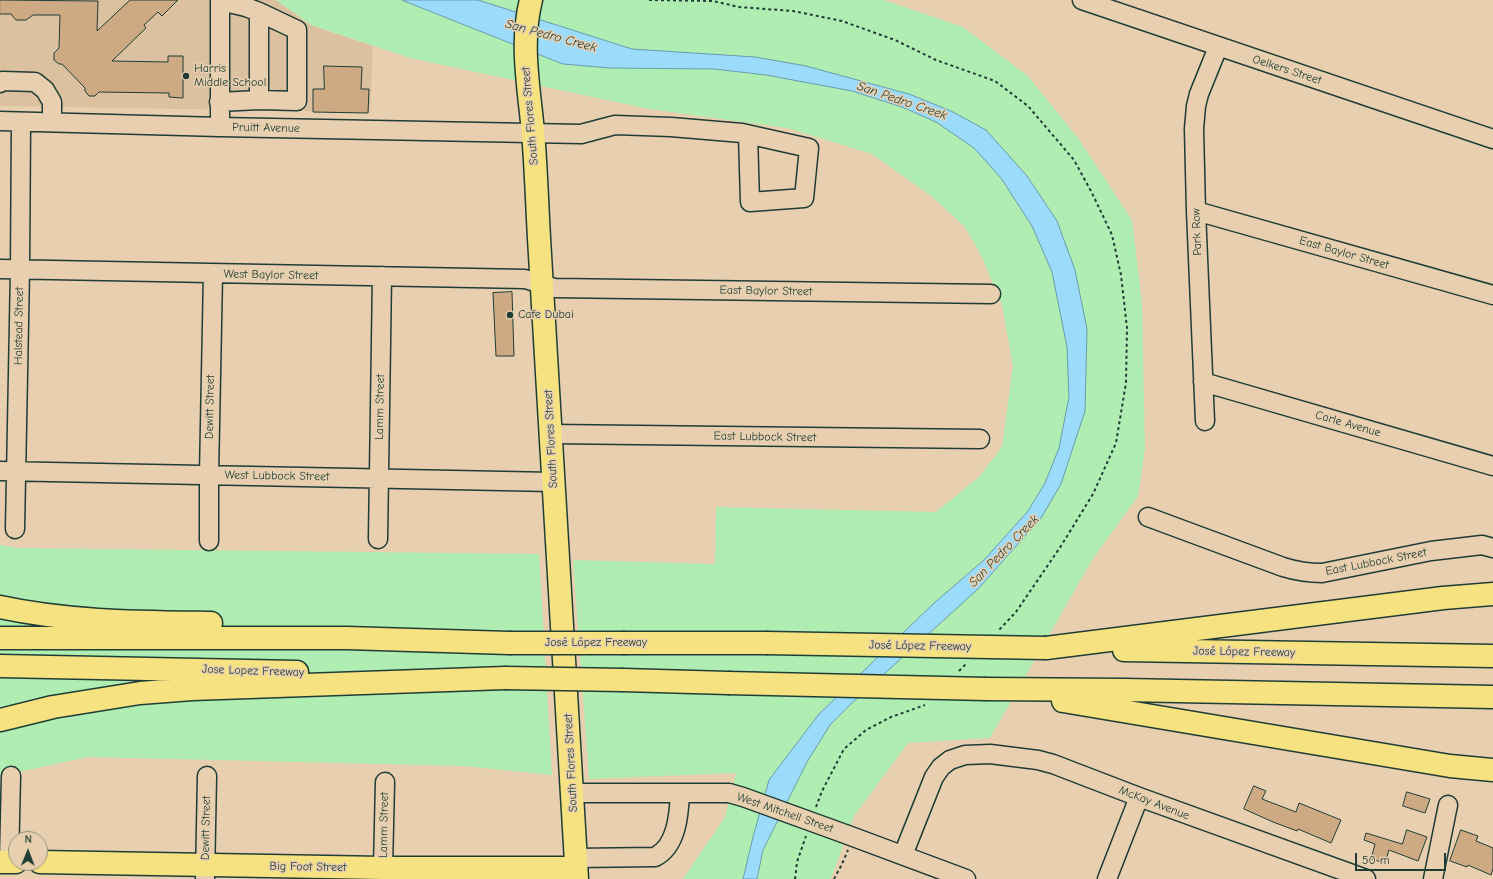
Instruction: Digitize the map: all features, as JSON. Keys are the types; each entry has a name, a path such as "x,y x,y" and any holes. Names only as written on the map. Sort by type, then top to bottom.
{"main road":[{"name":"South Flores Street","path":"531,0 526,36 525,58 533,132 553,482 564,641 576,868"},
{"path":"1046,648 1443,598 1493,594"},
{"path":"0,607 72,618 135,622 223,624 347,638"},
{"path":"0,638 347,638"},
{"name":"José López Freeway","path":"347,638 509,643 766,644 1493,656"},
{"name":"Jose Lopez Freeway","path":"0,666 200,669 505,678"},
{"path":"0,720 53,708 140,693 192,689 505,678 991,690 1124,690 1493,697"},
{"path":"991,690 1168,717 1261,735 1450,766 1493,770"},
{"name":"Big Foot Street","path":"48,862 205,872 383,868 576,868"}],"street":[{"name":"Oelkers Street","path":"1082,0 1493,139"},
{"path":"220,127 220,1 246,7 297,30 297,128"},
{"path":"259,12 259,100"},
{"name":"Park Row","path":"1205,421 1194,129 1196,106 1199,94 1218,47"},
{"path":"0,83 2,81 35,82 45,90 52,102 52,122"},
{"path":"220,102 259,100 297,101"},
{"name":"Pruitt Avenue","path":"0,121 581,134 615,125 671,127 748,135 808,148 804,198 750,202 748,135"},
{"name":"Halstead Street","path":"15,529 8,472 20,270 21,122"},
{"name":"East Baylor Street","path":"1196,211 1493,295"},
{"name":"West Baylor Street","path":"0,269 525,279 541,284"},
{"name":"Dewitt Street","path":"209,541 208,475 213,274"},
{"name":"Lamm Street","path":"378,539 382,276"},
{"name":"East Baylor Street","path":"541,284 556,288 991,294"},
{"name":"Carle Avenue","path":"1203,382 1493,466"},
{"name":"East Lubbock Street","path":"551,434 980,439"},
{"name":"West Lubbock Street","path":"8,472 553,482"},
{"name":"East Lubbock Street","path":"1148,517 1298,572 1322,573 1431,551 1482,545 1493,548"},
{"name":"McKay Avenue","path":"903,855 934,777 941,767 950,760 965,755 990,754 1038,760 1053,764 1139,797 1366,879"},
{"path":"9,831 11,776"},
{"name":"Dewitt Street","path":"205,872 207,776"},
{"name":"Lamm Street","path":"383,868 385,782"},
{"name":"West Mitchell Street","path":"572,793 729,794 743,797 848,842 903,855 964,879"},
{"path":"576,868 660,854 671,842 680,808 680,794"},
{"path":"1107,879 1139,797"},
{"path":"1435,878 1448,805"}],"path":[{"path":"648,0 713,1 739,7 793,11 842,21 895,40 936,60 995,81 1028,106 1074,160 1112,235 1121,275 1127,328 1126,384 1116,443 1092,494 1061,546 1016,612 996,632"},
{"path":"959,671 970,660"},
{"path":"814,812 822,791 844,749 866,730 891,717 926,704"},
{"path":"795,879 798,862 807,834"},
{"path":"834,879 842,864 848,842"}],"shaded area":[{"name":"Harris Middle School","path":"0,0 277,0 313,26 373,46 370,112 0,106"}],"green space":[{"path":"276,0 884,0 963,27 1028,76 1078,138 1132,220 1142,303 1145,449 1138,496 1092,560 990,738 908,743 854,816 831,879 683,879 725,817 736,773 589,779 573,560 715,564 716,507 936,512 979,477 1002,447 1013,366 1002,305 981,255 964,226 931,196 872,154 787,128 649,109 410,58 311,25"},
{"path":"0,545 17,548 539,554 552,775 464,766 88,757 0,776"}],"water":[{"name":"San Pedro Creek","path":"402,0 478,0 632,49 755,57 806,66 909,94 951,111 986,130 1027,176 1057,221 1075,270 1087,329 1085,411 1061,484 1041,518 978,589 851,704 830,725 807,762 763,850 757,879 743,879 769,780 819,714 933,604 984,560 1028,511 1045,483 1059,448 1069,397 1067,347 1052,272 1032,226 1001,178 974,148 936,122 902,107 852,91 766,75 714,69 610,68 563,64"}],"building":[{"path":"0,0 98,1 97,31 130,0 178,0 162,16 158,12 144,25 146,28 112,61 168,62 168,56 183,56 183,98 169,97 169,93 99,92 95,96 89,96 85,91 85,88 62,64 59,64 54,60 54,53 59,48 60,15 33,15 26,20 16,20 11,14 0,14"},
{"path":"324,66 362,67 361,89 369,89 368,113 313,112 313,89 324,89"},
{"path":"512,292 514,356 496,356 493,293"},
{"path":"1254,786 1266,791 1262,799 1296,812 1299,803 1341,820 1331,843 1298,829 1297,831 1273,822 1244,809"},
{"path":"1407,792 1430,799 1425,813 1403,806"},
{"path":"1407,830 1427,837 1418,861 1389,850 1385,863 1371,859 1375,844 1364,840 1366,833 1402,844"},
{"path":"1461,830 1478,836 1476,841 1493,848 1493,869 1491,875 1468,865 1467,867 1450,861"}],"place":[{"name":"Harris Middle School","path":"186,76"},
{"name":"Cafe Dubai","path":"510,315"}]}
